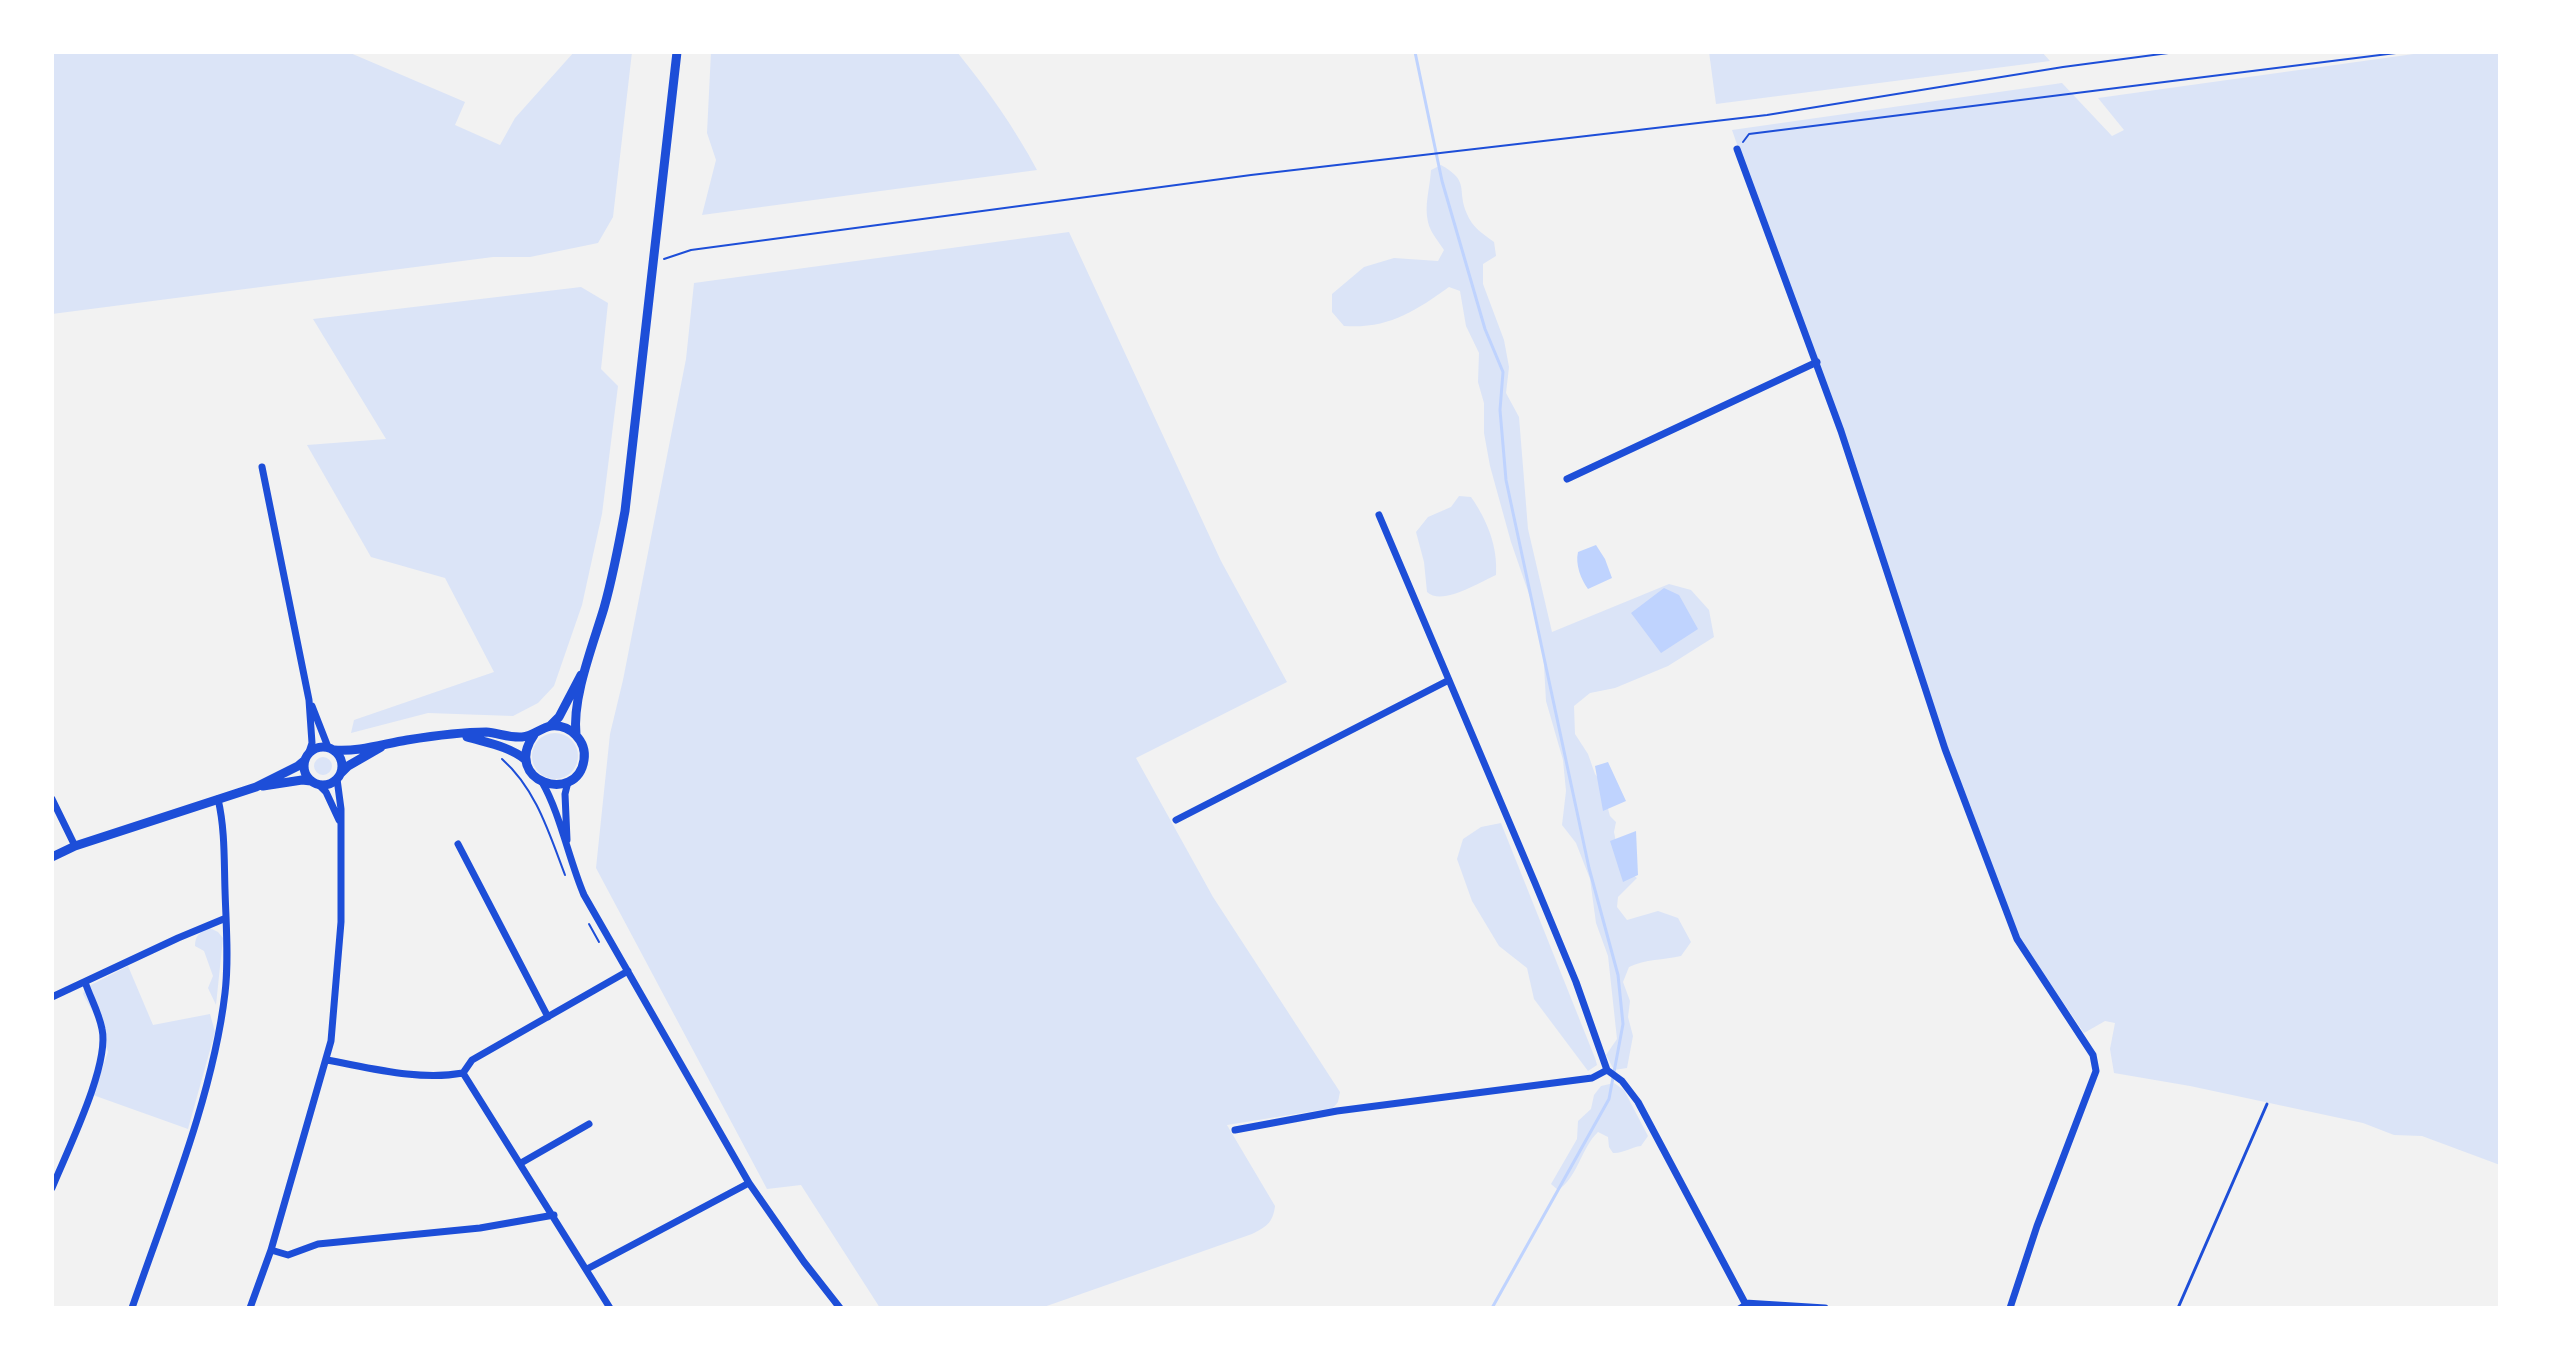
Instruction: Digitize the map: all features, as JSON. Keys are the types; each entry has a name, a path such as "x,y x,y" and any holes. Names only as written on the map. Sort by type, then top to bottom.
{"street":[{"path":"459,735 516,752 526,760 534,777 542,782 560,785 568,782 576,776 584,760 575,723 586,665 611,579 625,511 677,52"},
{"path":"1737,149 1817,362 1945,749 2017,939 2093,1055 2096,1071 2037,1226 2010,1308"},
{"path":"1567,479 1817,362"},
{"path":"262,467 309,700 312,743 306,756 305,774 326,792 340,822"},
{"path":"1379,515 1576,982 1607,1070 1622,1081 1638,1102 1745,1303 1825,1308"},
{"path":"526,760 528,742 559,717 586,665"},
{"path":"1176,820 1449,680"},
{"path":"250,1308 271,1250 331,1041 341,922 341,758 331,748 309,700"},
{"path":"550,726 559,726 576,735"},
{"path":"256,787 298,766 315,748 385,745 432,736 486,732 521,737 534,735"},
{"path":"52,857 75,846 256,787 302,780 332,783 348,766 385,745"},
{"path":"542,782 584,895 749,1183 811,1273 840,1308"},
{"path":"567,850 565,794 568,782"},
{"path":"52,799 75,846"},
{"path":"132,1308 200,1108 224,1001 226,918 223,819 218,799"},
{"path":"458,844 548,1017"},
{"path":"52,997 226,918"},
{"path":"327,1060 442,1077 463,1073 472,1060 628,971"},
{"path":"52,1188 96,1079 104,1050 102,1028 85,982"},
{"path":"1235,1130 1337,1111 1592,1078 1607,1070"},
{"path":"463,1073 610,1308"},
{"path":"521,1163 589,1124"},
{"path":"587,1269 749,1183"},
{"path":"271,1250 288,1255 318,1244 480,1228 554,1215"}],"lane":[{"path":"2178,1308 2267,1104"},
{"path":"1737,1308 1745,1303"}],"path":[{"path":"654,259 667,259 691,250 1267,173 1767,115 2176,52"},
{"path":"1737,149 1749,134 2404,52"}],"shaded area":[{"path":"52,52 348,52 465,102 455,125 500,145 515,118 574,52 632,52 613,217 598,243 530,257 493,257 52,314"},
{"path":"711,52 957,52 1000,109 1037,170 702,215 716,160 707,133"},
{"path":"1709,52 2042,52 2050,61 1716,104"},
{"path":"2428,52 2500,52 2500,1165 2422,1136 2394,1135 2363,1123 2114,1073 2110,1049 2115,1023 2105,1021 2084,1033 2020,939 1948,749 1732,130 2062,83 2112,136 2124,130 2098,98"},
{"path":"1441,165 1460,181 1464,205 1472,223 1494,242 1496,256 1483,264 1483,284 1504,340 1509,367 1506,393 1519,417 1528,529 1552,632 1669,584 1691,590 1709,610 1714,637 1668,666 1615,688 1590,693 1574,706 1575,734 1605,787 1610,816 1616,822 1614,832 1621,867 1637,878 1618,897 1617,907 1627,920 1658,911 1678,918 1691,942 1681,956 1629,967 1623,982 1630,1001 1628,1017 1633,1036 1627,1068 1614,1070 1606,1055 1617,1039 1608,956 1596,923 1590,879 1576,843 1562,825 1566,791 1563,760 1546,701 1543,648 1490,466 1484,433 1484,403 1478,382 1479,353 1466,326 1460,291 1449,287 1412,311 1374,325 1344,326 1332,312 1332,294 1364,267 1394,258 1438,261 1444,250 1428,222 1427,209 1431,170"},
{"path":"1069,232 1221,561 1287,682 1136,758 1213,897 1340,1092 1333,1108 1227,1125 1275,1206 1268,1224 1252,1234 1041,1308 880,1308 801,1185 767,1189 596,868 610,734 686,359 694,283"},
{"path":"581,287 608,303 601,369 618,386 602,514 582,605 554,686 538,703 513,716 428,713 351,733 354,720 494,672 445,578 371,557 307,445 386,439 313,319"},
{"path":"1459,496 1471,497 1482,515 1493,544 1496,575 1460,592 1434,596 1427,592 1424,562 1416,532 1428,517 1451,507"},
{"path":"555,733 571,740 578,756 571,772 555,779 539,772 532,756 539,740"},
{"path":"319,757 327,757 332,766 330,773 319,775 314,770 314,762"},
{"path":"1501,823 1595,1058 1597,1065 1588,1071 1534,999 1527,968 1499,946 1472,901 1457,859 1463,839 1481,827"},
{"path":"210,928 223,938 216,1005 208,988 213,976 204,951 195,946 199,934"},
{"path":"128,966 153,1025 210,1014 215,1032 188,1129 93,1095 108,1052 83,994 85,988"},
{"path":"1614,1083 1624,1090 1648,1136 1641,1146 1613,1153 1608,1137 1598,1132 1570,1178 1558,1190 1551,1184 1577,1139 1578,1121 1591,1109 1594,1095 1601,1086"}],"water":[{"path":"1596,545 1612,578 1588,589 1579,572 1578,552"},
{"path":"1664,588 1679,595 1698,629 1661,653 1631,613"},
{"path":"1608,762 1626,801 1603,811 1595,766"},
{"path":"1636,831 1638,875 1623,882 1610,841"}],"waterway":[{"path":"1415,52 1442,181 1485,329 1503,372 1500,410 1506,480 1589,868 1618,975 1623,1024 1609,1099 1492,1308"}]}
